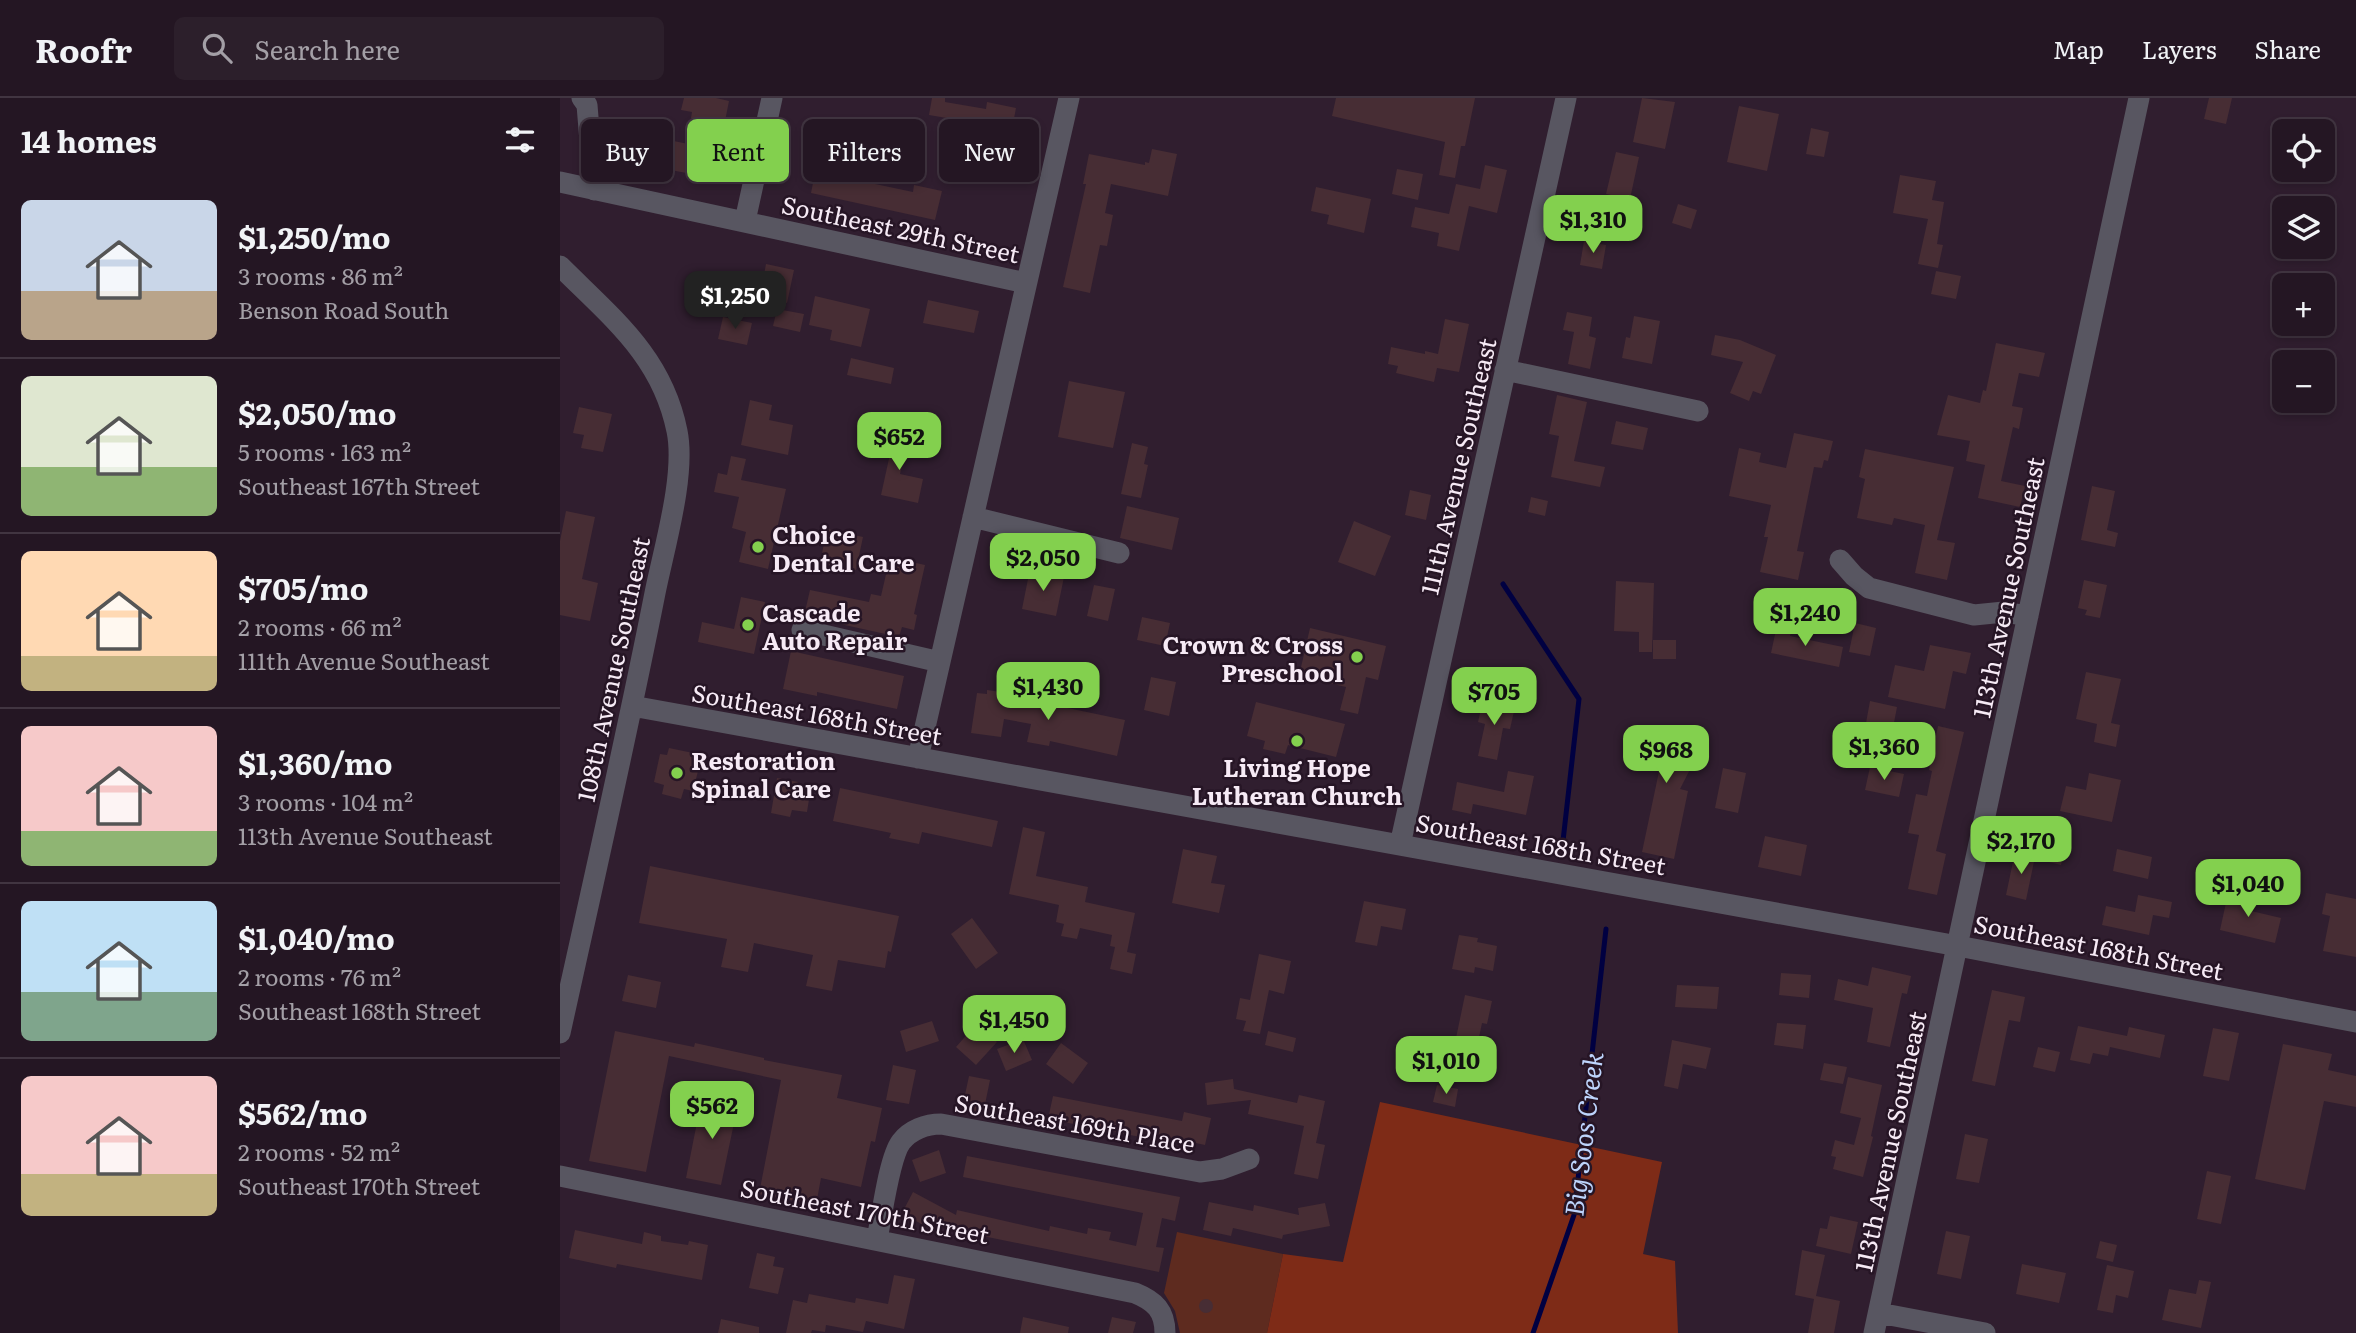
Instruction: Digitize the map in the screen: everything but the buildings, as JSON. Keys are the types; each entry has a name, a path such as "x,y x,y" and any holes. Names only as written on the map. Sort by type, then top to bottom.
{"street":[{"path":"582,98 587,105 594,190"},
{"path":"745,221 772,98"},
{"path":"918,758 1069,98"},
{"name":"111th Avenue Southeast","path":"1400,845 1566,98"},
{"name":"113th Avenue Southeast","path":"1877,1323 2139,98"},
{"name":"Southeast 29th Street","path":"560,182 1026,282"},
{"name":"108th Avenue Southeast","path":"560,266 631,337 652,363 667,397 678,433 679,476 560,1033"},
{"path":"1505,370 1698,411"},
{"path":"973,517 1119,553"},
{"path":"1840,560 1869,588 1974,615 2004,612 2028,616"},
{"path":"802,630 940,662"},
{"name":"Southeast 168th Street","path":"632,706 1958,946 2356,1022"},
{"name":"Southeast 169th Place","path":"877,1239 899,1144 914,1131 931,1124 1200,1172 1222,1169 1249,1159"},
{"name":"Southeast 170th Street","path":"560,1176 1136,1293 1157,1305 1165,1322 1165,1333"},
{"path":"1877,1323 1985,1333"}],"shaded area":[{"path":"1380,1102 1662,1162 1643,1254 1675,1261 1678,1333 1267,1333 1283,1254 1343,1262"},
{"path":"1177,1232 1283,1254 1267,1333 1180,1333 1175,1311 1164,1293"}],"waterway":[{"name":"Big Soos Creek","path":"1503,584 1579,699 1563,841"},
{"name":"Big Soos Creek","path":"1533,1333 1574,1215 1606,929"}],"place":[{"name":"Choice Dental Care","path":"758,547"},
{"name":"Cascade Auto Repair","path":"748,625"},
{"name":"Crown & Cross Preschool","path":"1357,657"},
{"name":"Living Hope Lutheran Church","path":"1297,741"},
{"name":"Restoration Spinal Care","path":"677,773"}]}
